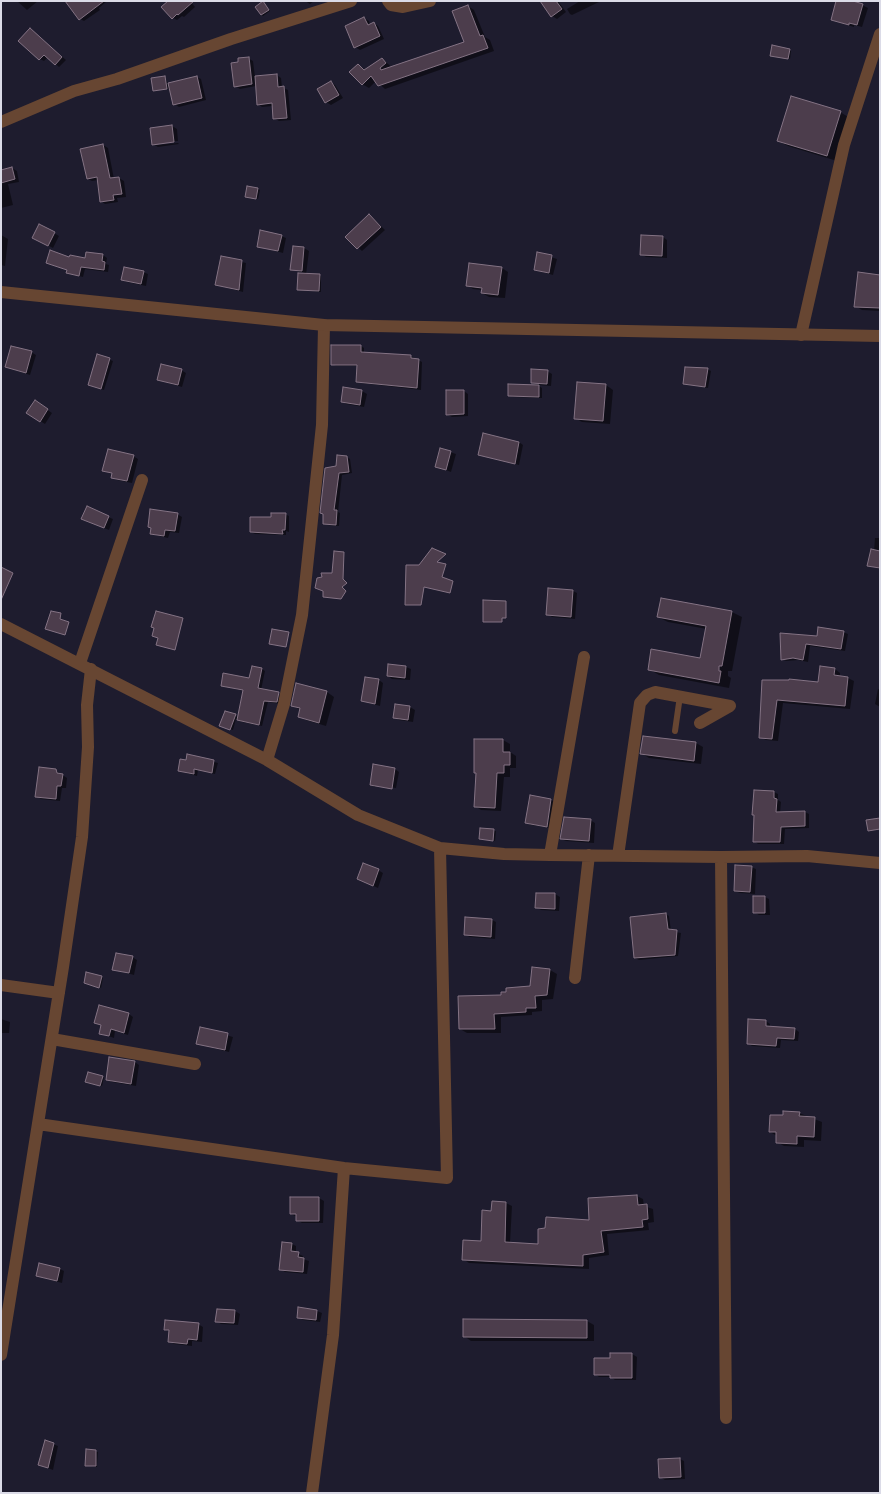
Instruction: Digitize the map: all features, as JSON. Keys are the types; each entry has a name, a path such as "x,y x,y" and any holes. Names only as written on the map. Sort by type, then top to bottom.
{"street":[{"path":"1,122 74,91 117,79 231,39 351,1"},
{"path":"388,1 391,5 403,7 430,1"},
{"path":"801,335 844,145 880,34"},
{"path":"1,292 324,325 880,336"},
{"path":"267,760 284,704 302,614 322,425 324,325"},
{"path":"80,663 142,480"},
{"path":"1,624 80,663 267,760 358,815 440,848 504,854 721,857 807,856 880,863"},
{"path":"550,855 584,657"},
{"path":"1,1355 52,1039 82,837 88,747 87,705 91,669"},
{"path":"618,856 640,703 647,695 655,692 730,706 700,723"},
{"path":"38,1124 344,1168 447,1178 440,848"},
{"path":"575,978 589,855"},
{"path":"721,857 726,1418"},
{"path":"1,985 59,993"},
{"path":"52,1039 195,1064"},
{"path":"312,1493 333,1335 344,1168"}],"lane":[{"path":"675,731 680,696"}],"building":[{"path":"65,1 104,1 79,20"},
{"path":"168,1 194,1 172,19 161,7"},
{"path":"263,1 269,10 261,15 255,7"},
{"path":"540,1 556,1 562,9 551,17"},
{"path":"836,1 853,1 863,4 857,25 849,23 849,25 831,20"},
{"path":"468,5 480,36 483,35 488,48 378,86 371,76 362,85 349,72 358,64 364,70 382,58 386,63 380,68 381,70 464,42 452,11"},
{"path":"364,17 368,25 374,22 380,36 354,48 345,26"},
{"path":"30,28 62,57 55,65 44,55 39,60 18,41"},
{"path":"772,45 790,49 788,59 770,56"},
{"path":"249,57 252,84 234,87 231,63 238,62 238,58"},
{"path":"277,74 278,87 284,86 287,118 273,119 272,103 257,105 255,76"},
{"path":"165,76 167,89 153,91 151,78"},
{"path":"197,76 202,98 173,105 168,83"},
{"path":"331,81 339,95 325,103 317,89"},
{"path":"791,96 841,111 827,156 777,141"},
{"path":"172,125 174,142 152,145 150,128"},
{"path":"103,144 110,178 119,177 122,194 113,195 114,200 100,202 97,177 87,179 80,149"},
{"path":"12,167 15,179 1,183 1,170"},
{"path":"247,186 258,188 256,199 245,197"},
{"path":"369,214 381,227 357,249 345,237"},
{"path":"39,224 55,232 48,246 32,238"},
{"path":"260,230 282,235 278,251 257,247"},
{"path":"641,235 663,236 662,256 640,255"},
{"path":"293,246 304,247 302,271 290,270"},
{"path":"50,250 69,257 70,255 85,258 86,252 103,254 102,261 105,262 104,270 81,267 79,276 66,273 67,270 46,263"},
{"path":"537,252 552,255 549,273 534,270"},
{"path":"221,256 242,260 239,290 215,285"},
{"path":"469,263 502,267 498,295 481,293 482,288 466,286"},
{"path":"124,267 144,271 141,284 121,280"},
{"path":"858,272 880,275 880,308 854,307"},
{"path":"298,273 320,274 319,291 297,290"},
{"path":"331,345 361,345 361,352 411,355 411,358 419,359 417,388 356,382 357,365 331,365"},
{"path":"11,346 32,351 26,373 5,367"},
{"path":"97,354 110,358 101,389 88,385"},
{"path":"161,364 182,369 178,385 157,380"},
{"path":"685,367 708,368 705,387 683,384"},
{"path":"531,369 548,370 547,384 531,383"},
{"path":"577,382 606,384 603,421 574,419"},
{"path":"508,384 539,385 539,397 508,396"},
{"path":"343,387 362,390 360,405 341,402"},
{"path":"446,390 464,390 464,414 446,415"},
{"path":"35,400 48,409 40,422 26,413"},
{"path":"483,433 519,442 515,464 478,455"},
{"path":"440,448 451,451 446,470 435,467"},
{"path":"108,449 134,455 127,481 111,478 112,473 102,471"},
{"path":"337,455 347,456 349,472 339,473 334,510 337,510 336,525 323,524 323,514 320,513 325,468 336,466"},
{"path":"87,506 109,516 104,528 81,519"},
{"path":"150,509 178,513 175,531 165,530 164,536 150,534 151,528 148,527"},
{"path":"271,513 286,513 285,530 282,530 283,534 250,532 250,517 271,517"},
{"path":"432,548 446,554 437,562 446,564 442,577 453,581 450,593 424,587 421,605 405,605 406,565 419,565"},
{"path":"871,549 880,551 880,568 867,566"},
{"path":"334,551 344,552 343,579 347,583 342,587 346,591 341,599 323,597 323,591 315,588 317,578 322,577 321,573 332,573"},
{"path":"1,567 13,573 1,600"},
{"path":"548,588 573,590 571,617 546,615"},
{"path":"661,598 732,611 722,666 719,666 719,671 721,671 719,683 648,670 651,649 700,658 706,626 657,617"},
{"path":"483,600 506,601 506,618 502,618 502,622 483,622"},
{"path":"51,611 61,613 60,619 69,622 65,635 45,629"},
{"path":"156,611 183,618 175,650 156,645 158,638 152,636 154,628 151,627"},
{"path":"818,627 844,631 841,649 806,644 803,660 793,658 781,660 780,633 817,636"},
{"path":"272,629 289,632 286,647 269,644"},
{"path":"388,664 406,666 405,678 387,676"},
{"path":"252,666 262,668 258,688 279,692 277,702 264,701 259,725 237,720 243,690 221,686 223,673 249,678"},
{"path":"820,666 835,668 834,675 848,677 845,706 777,700 772,739 759,738 762,680 789,679 818,682"},
{"path":"365,677 379,679 375,704 361,701"},
{"path":"296,683 327,691 319,723 298,717 300,708 291,706"},
{"path":"395,704 410,706 408,720 393,718"},
{"path":"225,711 236,714 230,730 219,726"},
{"path":"643,736 696,742 694,761 640,754"},
{"path":"474,739 503,739 503,752 510,752 510,765 504,765 504,773 497,773 495,808 474,807 476,773 474,773"},
{"path":"187,754 214,760 212,773 194,769 194,774 178,771 180,759 186,760"},
{"path":"373,764 395,768 392,789 370,785"},
{"path":"39,767 56,769 57,773 63,774 61,786 57,786 56,799 35,797"},
{"path":"754,790 774,791 774,798 777,799 776,812 805,811 805,826 781,827 780,842 753,842 754,815 752,815"},
{"path":"530,795 551,799 547,827 525,823"},
{"path":"564,817 591,819 589,841 560,839"},
{"path":"880,818 880,829 868,831 866,820"},
{"path":"480,828 494,829 493,841 479,839"},
{"path":"363,863 379,869 373,886 357,879"},
{"path":"735,865 752,866 750,892 734,891"},
{"path":"536,893 555,893 555,909 535,908"},
{"path":"753,896 765,896 765,913 753,913"},
{"path":"666,913 668,929 677,930 675,955 634,958 630,917"},
{"path":"465,917 492,919 491,937 464,935"},
{"path":"116,953 133,956 129,973 112,970"},
{"path":"532,967 550,969 547,995 535,996 536,1008 526,1008 526,1012 494,1014 495,1029 459,1029 458,996 501,995 501,992 506,992 506,988 530,986"},
{"path":"86,972 102,976 99,988 84,983"},
{"path":"99,1005 129,1013 124,1033 111,1029 109,1036 99,1034 101,1025 94,1023"},
{"path":"748,1019 766,1020 766,1026 795,1028 794,1039 777,1038 776,1046 747,1044"},
{"path":"200,1027 228,1033 225,1050 196,1044"},
{"path":"109,1057 135,1061 131,1084 106,1080"},
{"path":"88,1072 103,1076 100,1086 85,1082"},
{"path":"783,1111 800,1112 799,1116 815,1117 814,1137 797,1136 797,1144 776,1143 776,1132 769,1132 770,1115 783,1115"},
{"path":"637,1195 638,1205 647,1204 648,1219 642,1220 643,1227 601,1231 604,1252 583,1255 583,1266 462,1260 463,1240 481,1241 482,1210 491,1211 492,1201 506,1202 505,1242 538,1244 538,1229 545,1228 546,1217 589,1220 588,1198"},
{"path":"290,1197 319,1197 319,1221 296,1221 296,1214 290,1214"},
{"path":"282,1242 292,1243 291,1251 299,1252 298,1257 304,1258 303,1272 279,1270"},
{"path":"39,1263 60,1268 57,1281 36,1276"},
{"path":"298,1307 317,1310 316,1320 297,1318"},
{"path":"217,1309 235,1310 234,1323 215,1322"},
{"path":"463,1319 587,1320 587,1338 463,1337"},
{"path":"165,1320 199,1323 197,1340 188,1339 187,1344 168,1342 169,1330 164,1330"},
{"path":"610,1353 632,1353 632,1378 610,1378 610,1375 594,1375 594,1358 610,1358"},
{"path":"45,1440 54,1443 48,1468 38,1465"},
{"path":"86,1449 96,1450 96,1466 85,1466"},
{"path":"680,1458 681,1477 659,1478 658,1459"}]}
